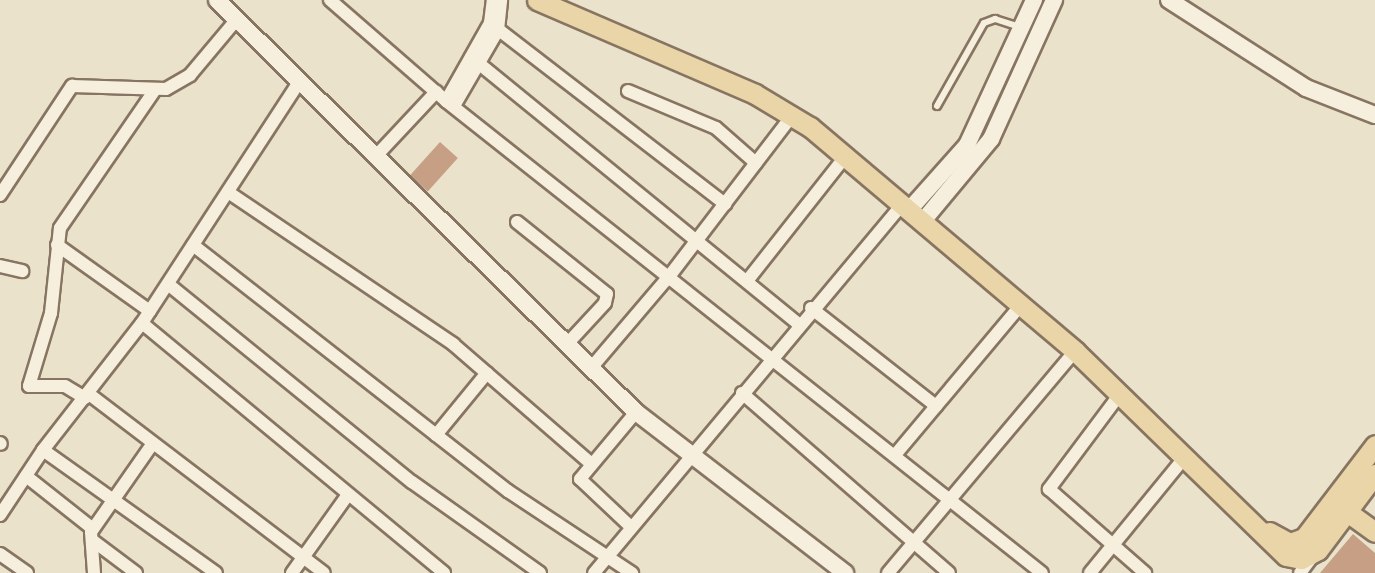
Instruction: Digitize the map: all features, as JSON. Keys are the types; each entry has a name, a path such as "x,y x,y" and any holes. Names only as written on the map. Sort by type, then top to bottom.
{"main road":[{"path":"537,0 792,116 912,211 1075,351 1262,528 1281,553 1294,559 1318,550 1375,444"},
{"path":"912,211 967,145 1024,29 1034,0"},
{"path":"912,211 991,139 1054,0"},
{"path":"1169,0 1306,88 1375,115"},
{"path":"229,7 300,81 636,412 845,573"},
{"path":"1262,528 1297,543 1375,474"},
{"path":"1340,507 1375,532"}],"street":[{"path":"330,0 446,100 671,274 1042,573"},
{"path":"493,0 494,27"},
{"path":"376,156 446,100 476,60 494,27 501,0"},
{"path":"2,188 72,86 154,91 190,75 229,7"},
{"path":"494,27 725,204"},
{"path":"476,60 798,324"},
{"path":"0,515 5,495 26,476 43,450 150,312 300,81"},
{"path":"154,91 66,216 57,245 51,313 29,386 65,386 87,396 324,573"},
{"path":"628,91 716,128 756,163"},
{"path":"591,368 671,274 792,116"},
{"path":"747,281 844,158"},
{"path":"228,192 390,298 487,373 589,462"},
{"path":"594,573 811,308 912,211"},
{"path":"517,222 607,294 605,303 567,344"},
{"path":"57,245 150,312"},
{"path":"193,245 436,435 632,573"},
{"path":"0,265 22,271"},
{"path":"167,284 412,482 540,573"},
{"path":"895,455 1021,305"},
{"path":"811,308 936,406"},
{"path":"142,323 347,496 444,573"},
{"path":"888,573 1075,351"},
{"path":"436,435 487,373"},
{"path":"742,393 949,573"},
{"path":"1120,394 1049,489 1145,573"},
{"path":"631,527 583,486 581,472 636,412"},
{"path":"94,573 92,534 153,443"},
{"path":"43,450 216,573"},
{"path":"1090,573 1185,457"},
{"path":"26,476 136,573"},
{"path":"292,573 347,496"},
{"path":"1300,573 1318,550"},
{"path":"0,554 26,573"}],"lane":[{"path":"937,106 984,23 995,19 1024,29"}],"building":[{"path":"440,142 458,158 428,192 410,175"},
{"path":"1353,534 1375,553 1375,573 1320,573"}]}
